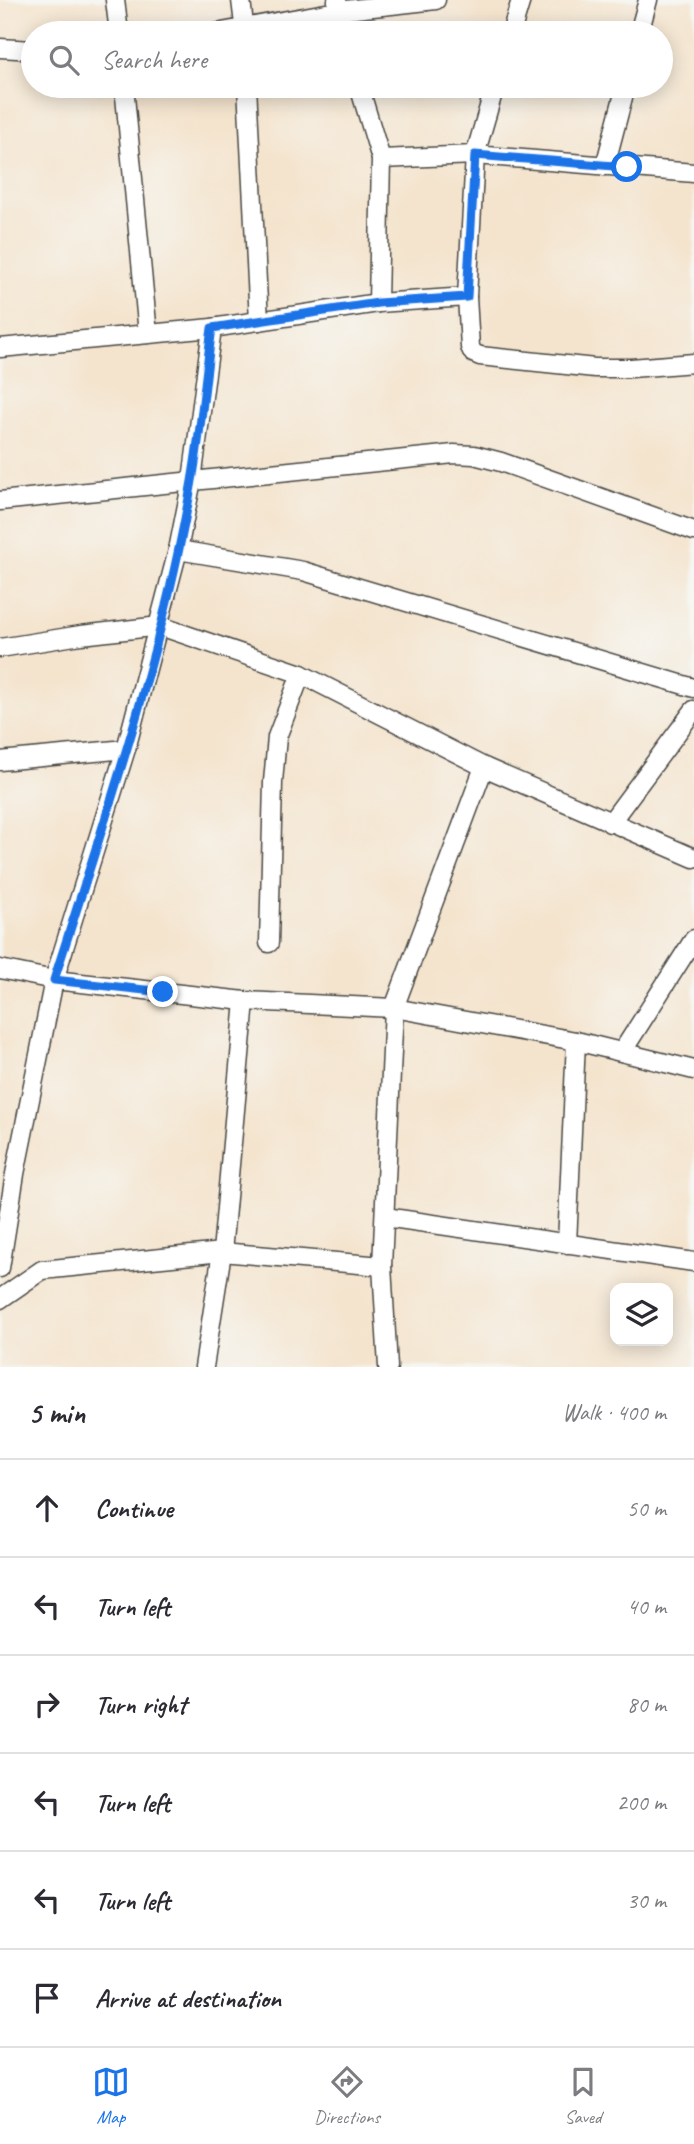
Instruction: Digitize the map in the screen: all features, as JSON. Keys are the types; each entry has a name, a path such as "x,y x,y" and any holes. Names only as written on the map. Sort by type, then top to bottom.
{"street":[{"path":"115,0 117,21"},
{"path":"241,0 244,21"},
{"path":"282,21 337,6 436,0"},
{"path":"515,21 521,0"},
{"path":"642,21 648,0"},
{"path":"0,48 21,49"},
{"path":"125,98 148,334"},
{"path":"248,98 259,321"},
{"path":"363,98 381,159 378,303"},
{"path":"492,98 475,155 467,297 470,347 473,353 595,368 694,363"},
{"path":"605,166 623,98"},
{"path":"381,159 475,155 694,173"},
{"path":"0,348 212,328 378,303 467,297"},
{"path":"0,1268 15,1174 54,980 127,749 178,550 192,480 212,328"},
{"path":"0,501 454,454 501,462 694,531"},
{"path":"178,550 303,570 694,688"},
{"path":"0,648 160,626 301,674 484,767 694,858"},
{"path":"269,943 277,737 301,674"},
{"path":"610,823 694,710"},
{"path":"0,761 127,749"},
{"path":"388,1367 382,1266 394,1008 484,767"},
{"path":"622,1052 694,939"},
{"path":"0,969 54,980 245,1001 394,1008 576,1041 694,1070"},
{"path":"204,1367 222,1252 245,1001"},
{"path":"567,1244 576,1041"},
{"path":"385,1217 694,1262"},
{"path":"0,1299 42,1270 222,1252 382,1266"}],"route":[{"path":"163,992 54,980 127,749 160,626 192,480 212,328 378,303 467,297 475,155 627,167"}]}
